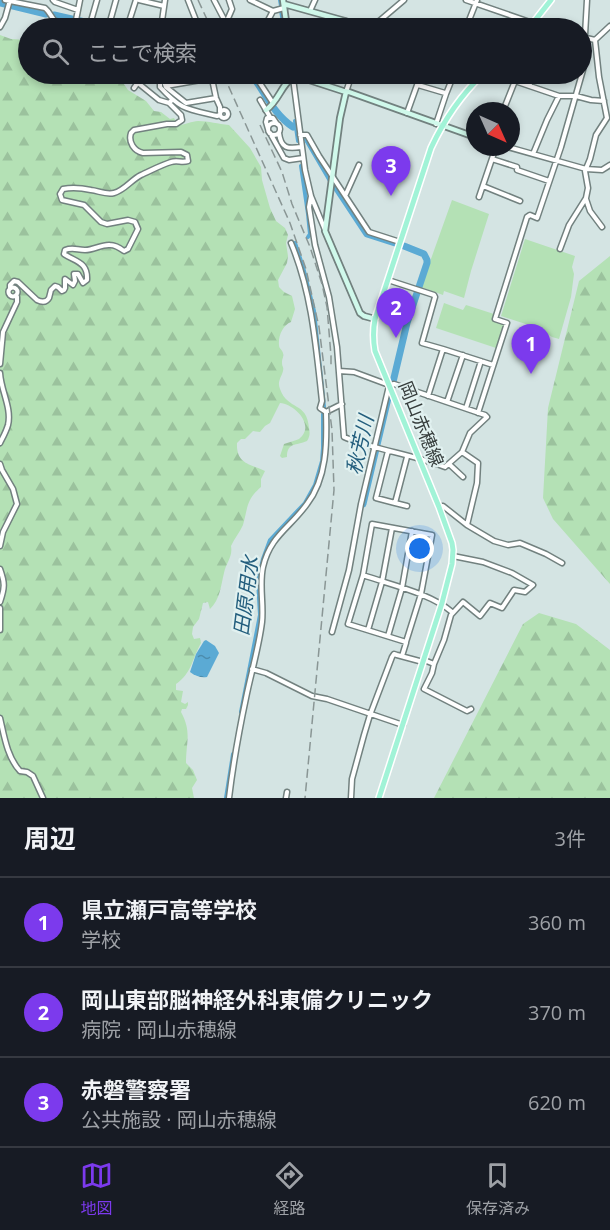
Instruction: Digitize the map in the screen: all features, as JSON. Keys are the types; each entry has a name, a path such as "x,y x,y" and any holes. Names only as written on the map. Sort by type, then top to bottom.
{"main road":[{"path":"537,18 551,0"},
{"name":"岡山赤穂線","path":"380,798 442,603 453,556 452,543 439,507 374,344 375,319 426,163 442,126 474,84"}],"street":[{"path":"54,0 54,2 78,10"},
{"path":"77,18 80,0"},
{"path":"92,18 98,0"},
{"path":"111,18 116,0"},
{"path":"132,18 141,0 164,6"},
{"path":"162,18 165,0"},
{"path":"188,0 195,18"},
{"path":"214,0 223,18"},
{"path":"228,18 232,9 229,0"},
{"path":"250,0 273,11"},
{"path":"310,11 315,0"},
{"path":"383,18 404,0"},
{"path":"466,0 477,2 513,18"},
{"path":"585,18 587,0"},
{"path":"0,27 5,18 8,2 45,8 49,11 51,18"},
{"path":"470,18 477,2"},
{"path":"269,18 273,11 283,4 334,18"},
{"path":"595,40 610,26"},
{"path":"560,249 569,225 586,198 588,192 586,169 596,135 608,121 599,77 595,40"},
{"path":"134,88 137,84"},
{"path":"140,84 159,100 216,116 221,111 213,84"},
{"path":"0,364 2,337 17,302 16,295 9,294 10,285 14,281 37,300 44,302 49,298 55,286 64,290 65,279 73,285 74,274 78,274 83,283 87,280 85,268 66,256 65,250 93,249 108,244 124,250 128,249 138,229 135,222 128,220 107,224 102,222 84,205 62,200 60,194 63,189 89,189 113,194 122,190 135,178 170,162 189,161 187,155 180,152 143,153 135,151 130,139 131,132 134,130 181,122 181,115 170,102 160,84"},
{"path":"165,84 186,103 216,98"},
{"path":"166,87 173,84"},
{"path":"259,84 270,108 270,117 266,120 269,131 281,156 290,160 303,158"},
{"path":"270,108 286,84"},
{"path":"294,84 301,147 311,196 360,313 375,319"},
{"path":"321,84 466,134"},
{"path":"326,231 340,118 349,84"},
{"path":"436,124 450,84"},
{"path":"507,102 514,84"},
{"path":"526,84 559,96 604,100"},
{"path":"478,413 507,323 495,319 527,217 530,215 537,218 579,84"},
{"path":"407,113 417,85 446,93"},
{"path":"533,154 546,120 559,96"},
{"path":"260,99 270,108"},
{"path":"270,117 280,127 279,136 282,144 293,152 294,155 290,160"},
{"path":"269,131 269,126 278,124"},
{"path":"269,131 275,135 279,133"},
{"path":"300,135 307,135 332,180 345,195 369,232 400,242"},
{"path":"290,149 301,147"},
{"path":"520,150 586,169 599,170 610,165"},
{"path":"479,197 493,156"},
{"path":"492,159 517,167 517,170 549,182"},
{"path":"345,195 359,165"},
{"path":"483,186 520,201"},
{"path":"311,196 309,207 315,245 329,297 337,347 344,436 350,440 445,467 462,452 470,433 487,417 394,384 389,385 339,371"},
{"path":"586,198 590,211 602,227"},
{"path":"291,243 309,301 322,400 320,408 326,412"},
{"path":"388,280 434,295 422,343 493,365"},
{"path":"428,396 443,349"},
{"path":"447,402 463,355"},
{"path":"466,408 481,361"},
{"path":"340,386 345,371"},
{"path":"0,373 9,419 0,443"},
{"path":"332,632 349,570 361,504 389,385"},
{"path":"326,412 342,404"},
{"path":"229,798 242,718 262,624 261,575 263,567 274,540 307,505 316,488 324,463 326,412"},
{"path":"388,451 376,498 407,506"},
{"path":"462,452 478,463 477,483 467,525"},
{"path":"395,503 408,456"},
{"path":"0,464 16,496 16,504 3,532 0,546"},
{"path":"449,464 463,477"},
{"path":"439,507 443,506 467,525 494,541 508,545 520,543 562,563"},
{"path":"402,656 421,594 432,535 372,524 363,575 348,624 406,642"},
{"path":"368,630 382,582 392,528"},
{"path":"388,636 402,588 412,531"},
{"path":"453,556 483,562 512,573 533,585 525,592 514,590 502,608 490,603 480,616 464,602 452,612 444,640 424,689 468,711 471,709"},
{"path":"0,568 5,588 0,602"},
{"path":"363,575 421,594 442,603 452,612"},
{"path":"0,608 0,630"},
{"path":"351,798 352,779 370,715 392,657 394,654 434,664"},
{"path":"252,669 266,673 312,696 402,725"},
{"path":"0,718 15,766 20,771 33,776 43,798"},
{"path":"286,798 287,792"}],"green space":[{"path":"0,35 18,39 18,84 124,84 128,90 146,101 154,111 161,112 170,119 174,118 178,125 206,121 229,125 250,148 261,167 262,180 270,208 276,221 285,228 288,235 287,263 278,280 279,287 292,296 295,309 291,322 283,328 279,338 279,346 283,352 280,389 288,401 305,414 310,434 307,441 290,447 287,457 280,456 284,444 299,439 304,434 305,428 302,416 297,411 280,403 270,423 260,432 253,431 237,443 241,459 265,471 261,479 261,487 250,500 243,525 231,546 230,557 216,601 210,609 208,602 203,603 192,634 194,639 200,638 201,643 189,670 176,684 176,690 183,691 181,702 185,704 188,702 186,709 182,709 181,712 188,737 186,763 193,770 197,780 192,788 194,798 0,798"},
{"path":"452,200 489,214 464,298 444,291 443,295 421,287"},
{"path":"525,239 575,256 572,267 574,274 571,297 559,339 538,328 501,316"},
{"path":"610,256 610,584 553,519 543,498 548,408 579,281"},
{"path":"444,303 463,310 466,305 494,314 493,321 504,325 496,348 436,328"},
{"path":"539,613 576,624 610,650 610,798 434,798 523,624"}],"water":[{"path":"206,640 215,646 219,653 207,677 196,676 190,672 196,654"}],"waterway":[{"name":"田原用水","path":"280,0 281,6"},
{"name":"秋芳川","path":"0,3 46,14"},
{"name":"田原用水","path":"281,11 282,18"},
{"name":"秋芳川","path":"54,15 67,18"},
{"name":"秋芳川","path":"258,84 275,109 293,127"},
{"name":"田原用水","path":"295,121 298,141"},
{"name":"秋芳川","path":"306,137 367,234 395,243"},
{"name":"田原用水","path":"301,166 310,234 308,237"},
{"name":"田原用水","path":"295,243 314,311 324,407"},
{"name":"秋芳川","path":"393,382 407,323 427,263 424,254 404,246"},
{"name":"秋芳川","path":"363,504 389,394"},
{"name":"田原用水","path":"241,712 260,615 258,580 263,559 270,540 305,503 315,485 322,461 323,414"},
{"name":"田原用水","path":"226,798 233,754"}],"railway":[{"path":"198,0 206,18"},
{"path":"227,84 290,223 306,269 319,327 332,430 334,490 305,798"},
{"path":"260,125 282,172 322,284 327,307 331,368"}],"place":[{"name":"赤磐警察署","path":"391,196"},
{"name":"岡山東部脳神経外科東備クリニック","path":"396,338"},
{"name":"県立瀬戸高等学校","path":"531,374"}]}
